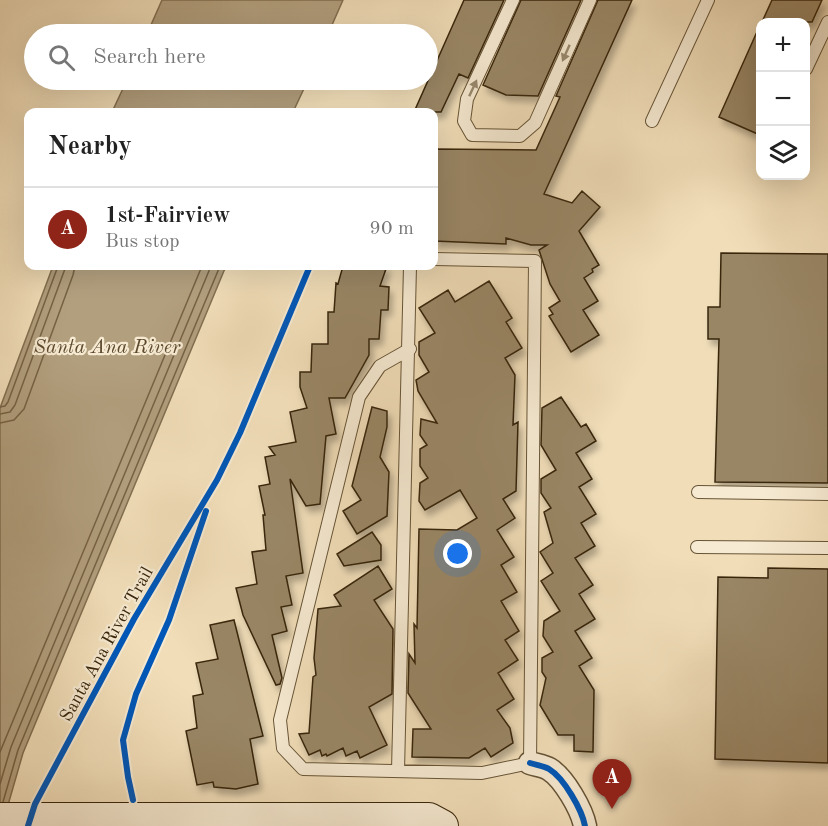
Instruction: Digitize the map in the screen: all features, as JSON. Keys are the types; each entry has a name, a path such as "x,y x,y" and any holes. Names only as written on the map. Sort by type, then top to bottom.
{"main road":[{"path":"0,819 109,821 429,819 442,826"}],"street":[{"path":"530,763 549,769 561,781 583,814 585,826"}],"lane":[{"path":"513,0 467,99 464,121 472,135 520,136 534,123 590,0"},
{"path":"652,121 708,0"},
{"path":"810,60 828,22"},
{"path":"410,349 380,366 359,397 280,720 283,748 303,769 482,773 530,763 535,261 438,259"},
{"path":"398,771 410,349 410,270"},
{"path":"698,492 828,494"},
{"path":"697,547 828,548"}],"water":[{"path":"162,0 343,0 332,24 151,24"},
{"path":"122,90 303,90 295,108 114,108"},
{"name":"Santa Ana River","path":"52,270 224,270 23,753 2,826 0,826 0,408"}],"building":[{"path":"464,0 504,0 468,78 459,74 441,112 438,112 438,108 416,108 424,90 438,90 438,58"},
{"path":"521,0 581,0 538,96 506,95 483,85"},
{"path":"598,0 632,0 544,194 572,203 582,191 600,207 579,231 599,265 584,278 598,301 583,310 599,335 571,352 549,316 553,314 549,308 560,301 550,284 539,250 547,245 531,245 506,238 506,244 438,241 438,149 536,150 560,97 556,96"},
{"path":"772,0 822,0 812,22 810,18 764,18"},
{"path":"756,34 756,133 719,117"},
{"path":"721,253 828,254 828,483 715,482 719,339 708,339 708,307 720,307"},
{"path":"342,270 386,270 380,286 389,287 388,310 381,310 379,339 369,339 369,355 345,398 329,398 336,434 326,436 320,504 306,506 290,479 303,573 286,576 292,605 281,607 287,631 272,635 282,678 280,684 276,685 243,615 236,588 257,584 252,552 266,550 263,515 265,515 259,486 270,484 265,457 275,455 269,447 296,442 290,412 307,408 300,387 300,372 311,372 312,344 328,344 328,312 334,312 336,283 338,284"},
{"path":"489,281 512,318 506,322 522,348 505,358 515,375 513,425 518,422 516,491 503,499 515,518 497,530 514,557 501,565 517,592 501,601 519,631 505,640 518,660 498,673 514,699 497,710 510,728 513,743 491,757 485,748 469,758 412,757 413,729 431,729 408,693 409,654 415,663 414,624 417,628 419,529 457,530 477,518 460,490 425,510 419,501 420,483 428,478 420,466 420,449 427,445 420,435 421,419 437,423 418,391 416,380 429,372 419,355 419,342 435,333 419,308 448,290 455,302"},
{"path":"561,397 581,427 586,424 596,441 576,453 592,479 579,487 596,514 581,523 595,546 575,558 593,585 579,594 595,619 575,631 592,658 579,666 594,690 593,752 574,751 574,735 558,735 540,705 546,678 542,672 542,658 553,652 543,636 544,621 560,611 541,581 553,573 540,552 553,543 544,512 551,508 541,493 541,479 556,470 541,445 542,408"},
{"path":"372,407 387,411 387,427 380,457 389,472 387,516 357,534 343,511 361,500 352,486"},
{"path":"372,532 381,545 381,560 344,566 337,554"},
{"path":"378,566 392,589 374,600 393,629 392,694 369,707 387,745 360,758 357,751 346,756 343,748 327,756 326,754 322,756 320,750 309,755 299,734 309,733 313,677 316,675 314,658 318,609 341,606 334,595"},
{"path":"768,568 828,569 828,763 715,759 718,577 768,578"},
{"path":"234,620 263,736 250,739 258,784 236,789 214,787 213,782 197,785 186,731 197,728 193,696 203,694 196,663 218,659 210,625"}],"cycle path":[{"name":"Santa Ana River Trail","path":"28,826 35,804 134,619 217,480 240,433 308,270"},
{"path":"133,800 123,740 136,694 169,620 206,511"},
{"path":"530,763 549,769 561,779 576,803 585,826"}],"place":[{"name":"1st-Fairview","path":"612,809"}]}
